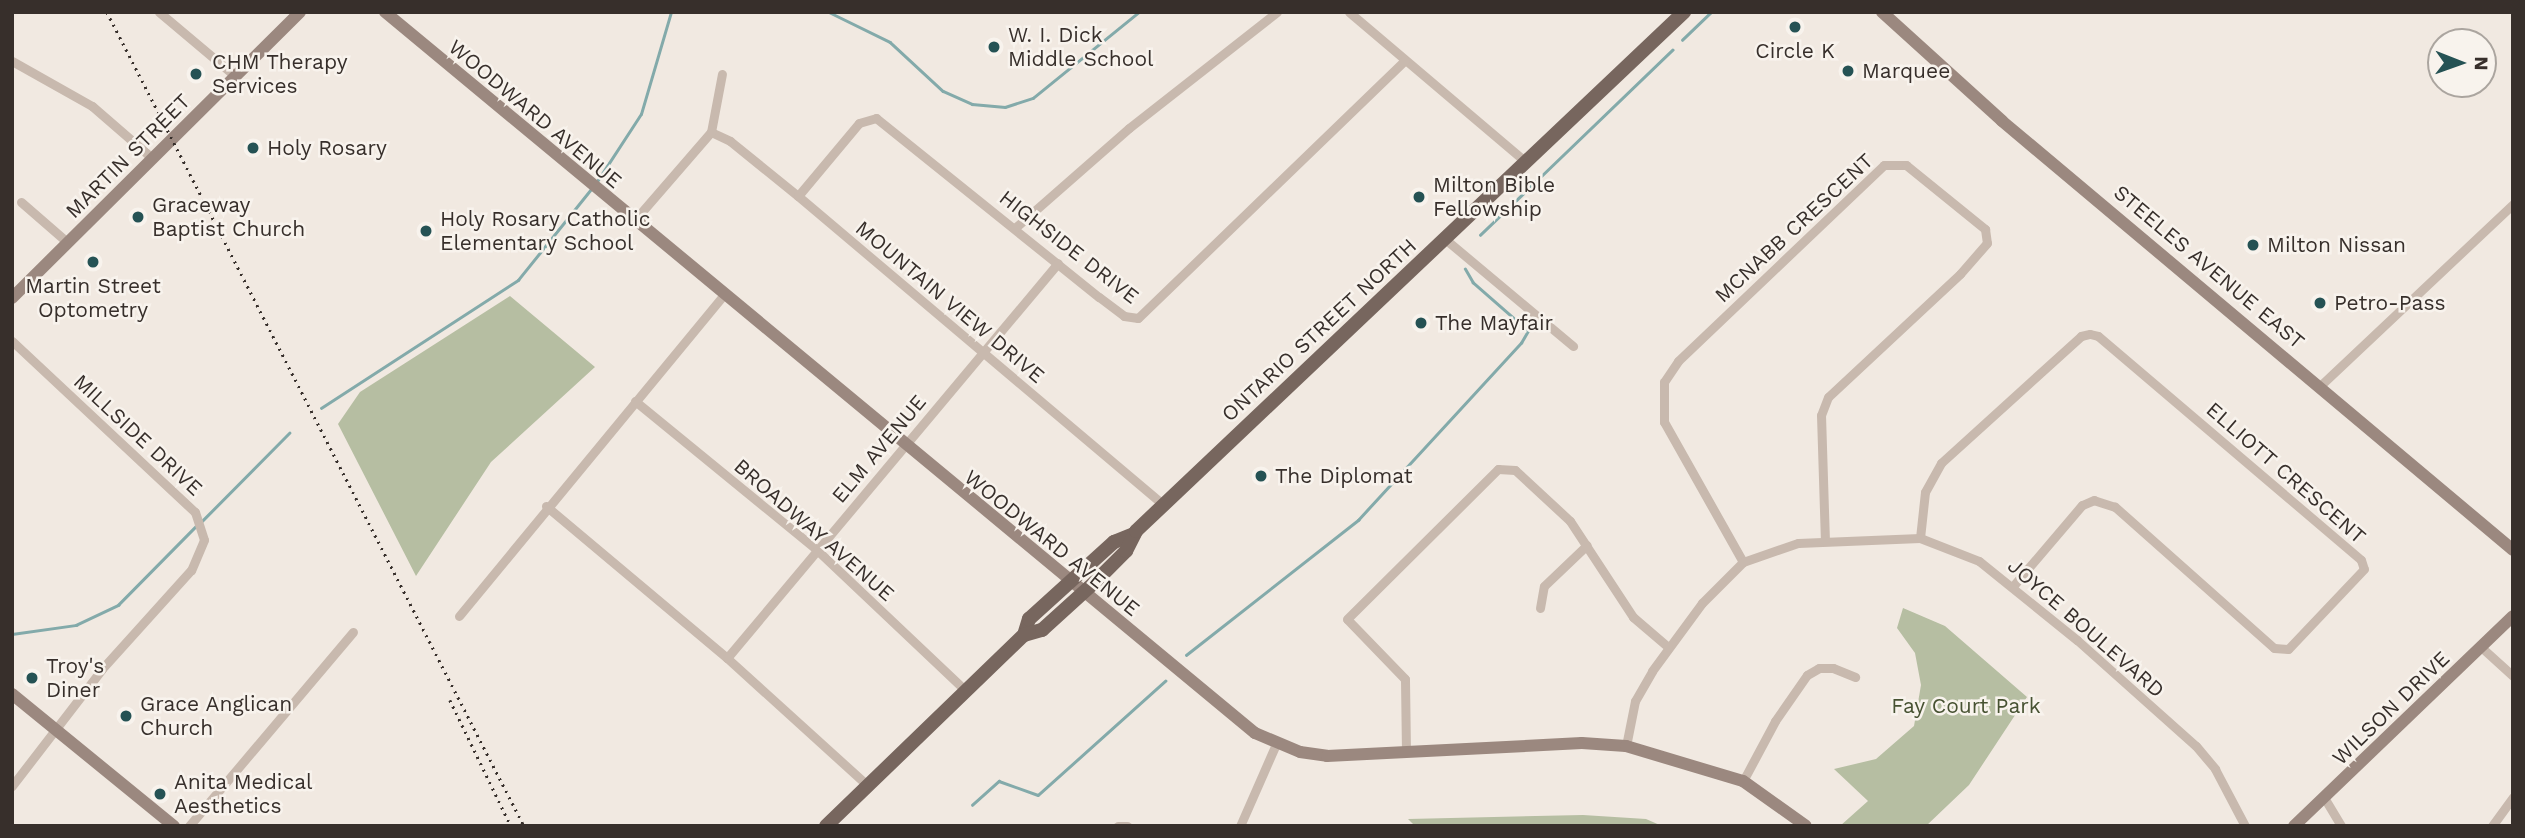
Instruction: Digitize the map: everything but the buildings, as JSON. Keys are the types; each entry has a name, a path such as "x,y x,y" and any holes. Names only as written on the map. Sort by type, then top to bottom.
{"main road":[{"name":"ONTARIO STREET NORTH","path":"826,826 1024,635 1042,630 1084,593 1126,551 1134,534 1163,505 1684,12"},
{"name":"ONTARIO STREET NORTH","path":"1024,635 1029,619 1114,542 1134,534"}],"street":[{"path":"159,12 234,76"},
{"name":"MARTIN STREET","path":"12,298 300,12"},
{"name":"WOODWARD AVENUE","path":"385,12 587,184 1255,733 1276,744 1327,756 1582,743 1626,746 1743,781 1806,826"},
{"path":"1016,227 1129,128 1277,12"},
{"path":"1349,12 1526,162"},
{"name":"STEELES AVENUE EAST","path":"1882,12 2002,121 2321,384 2513,550"},
{"name":"HIGHSIDE DRIVE","path":"798,196 859,123 876,118 1016,227 1124,316 1138,318 1405,60"},
{"path":"12,61 92,106 152,158"},
{"path":"634,222 711,132 722,74"},
{"name":"MOUNTAIN VIEW DRIVE","path":"711,132 730,141 798,196 1163,505"},
{"name":"MCNABB CRESCENT","path":"1743,562 1664,422 1664,382 1678,361 1884,165 1906,165 1985,229 1987,243 1960,274 1828,397 1821,415 1825,541"},
{"path":"20,202 67,242"},
{"path":"2321,384 2513,204"},
{"path":"1445,239 1573,346"},
{"name":"ELM AVENUE","path":"727,658 1058,263"},
{"path":"459,616 546,506 724,295"},
{"name":"ELLIOTT CRESCENT","path":"1920,538 1925,492 1941,463 2081,336 2090,334 2098,336 2350,551 2364,569 2288,649 2274,648 2115,507 2094,500 2082,505 2014,585"},
{"name":"MILLSIDE DRIVE","path":"12,341 198,517 203,530 198,561 56,729 12,786"},
{"name":"BROADWAY AVENUE","path":"635,401 818,551 966,691"},
{"path":"1406,752 1405,680 1347,619 1498,469 1510,468 1524,477 1570,521 1633,617 1668,647"},
{"path":"546,506 727,658 868,786"},
{"name":"JOYCE BOULEVARD","path":"1626,746 1635,701 1668,647 1702,603 1743,562 1798,543 1920,538 1979,561 2014,585 2196,746 2215,769 2245,826"},
{"path":"1540,608 1544,586 1587,545"},
{"name":"WILSON DRIVE","path":"2294,826 2513,616"},
{"path":"189,826 353,632"},
{"path":"2481,647 2513,676"},
{"path":"1743,781 1775,721 1807,675 1819,668 1833,668 1855,677"},
{"path":"12,694 174,826"},
{"path":"1240,826 1276,744"},
{"path":"2492,826 2513,797"},
{"path":"2325,799 2341,826"},
{"path":"1118,826 1127,826"}],"green space":[{"path":"510,296 595,367 491,462 416,576 338,424 360,392"},
{"name":"Fay Court Park","path":"1903,608 1945,626 2027,697 1969,785 1926,826 1840,826 1868,801 1834,769 1876,759 1914,726 1921,685 1915,653 1897,628"},
{"path":"1583,815 1646,819 1662,826 1415,826 1408,819"}],"waterway":[{"path":"596,183 641,114 671,12"},
{"path":"829,12 890,42 943,91 972,104 1005,107 1033,98 1139,12"},
{"path":"1682,40 1711,12"},
{"path":"1480,235 1672,50"},
{"path":"321,408 518,280 592,188"},
{"path":"1186,655 1358,520 1521,343 1528,331 1473,283 1465,269"},
{"path":"202,521 289,433"},
{"path":"12,634 76,625 118,605 197,525"},
{"path":"972,805 999,781 1038,795 1165,681"}],"railway":[{"path":"107,12 524,826"},
{"path":"450,700 511,826"}],"place":[{"name":"Circle K","path":"1795,27"},
{"name":"W. I. Dick Middle School","path":"994,47"},
{"name":"Marquee","path":"1848,71"},
{"name":"CHM Therapy Services","path":"196,74"},
{"name":"Holy Rosary","path":"253,148"},
{"name":"Milton Bible Fellowship","path":"1419,197"},
{"name":"Graceway Baptist Church","path":"138,217"},
{"name":"Holy Rosary Catholic Elementary School","path":"426,231"},
{"name":"Milton Nissan","path":"2253,245"},
{"name":"Martin Street Optometry","path":"93,262"},
{"name":"Petro-Pass","path":"2320,303"},
{"name":"The Mayfair","path":"1421,323"},
{"name":"The Diplomat","path":"1261,476"},
{"name":"Troy's Diner","path":"32,678"},
{"name":"Grace Anglican Church","path":"126,716"},
{"name":"Anita Medical Aesthetics","path":"160,794"}]}
